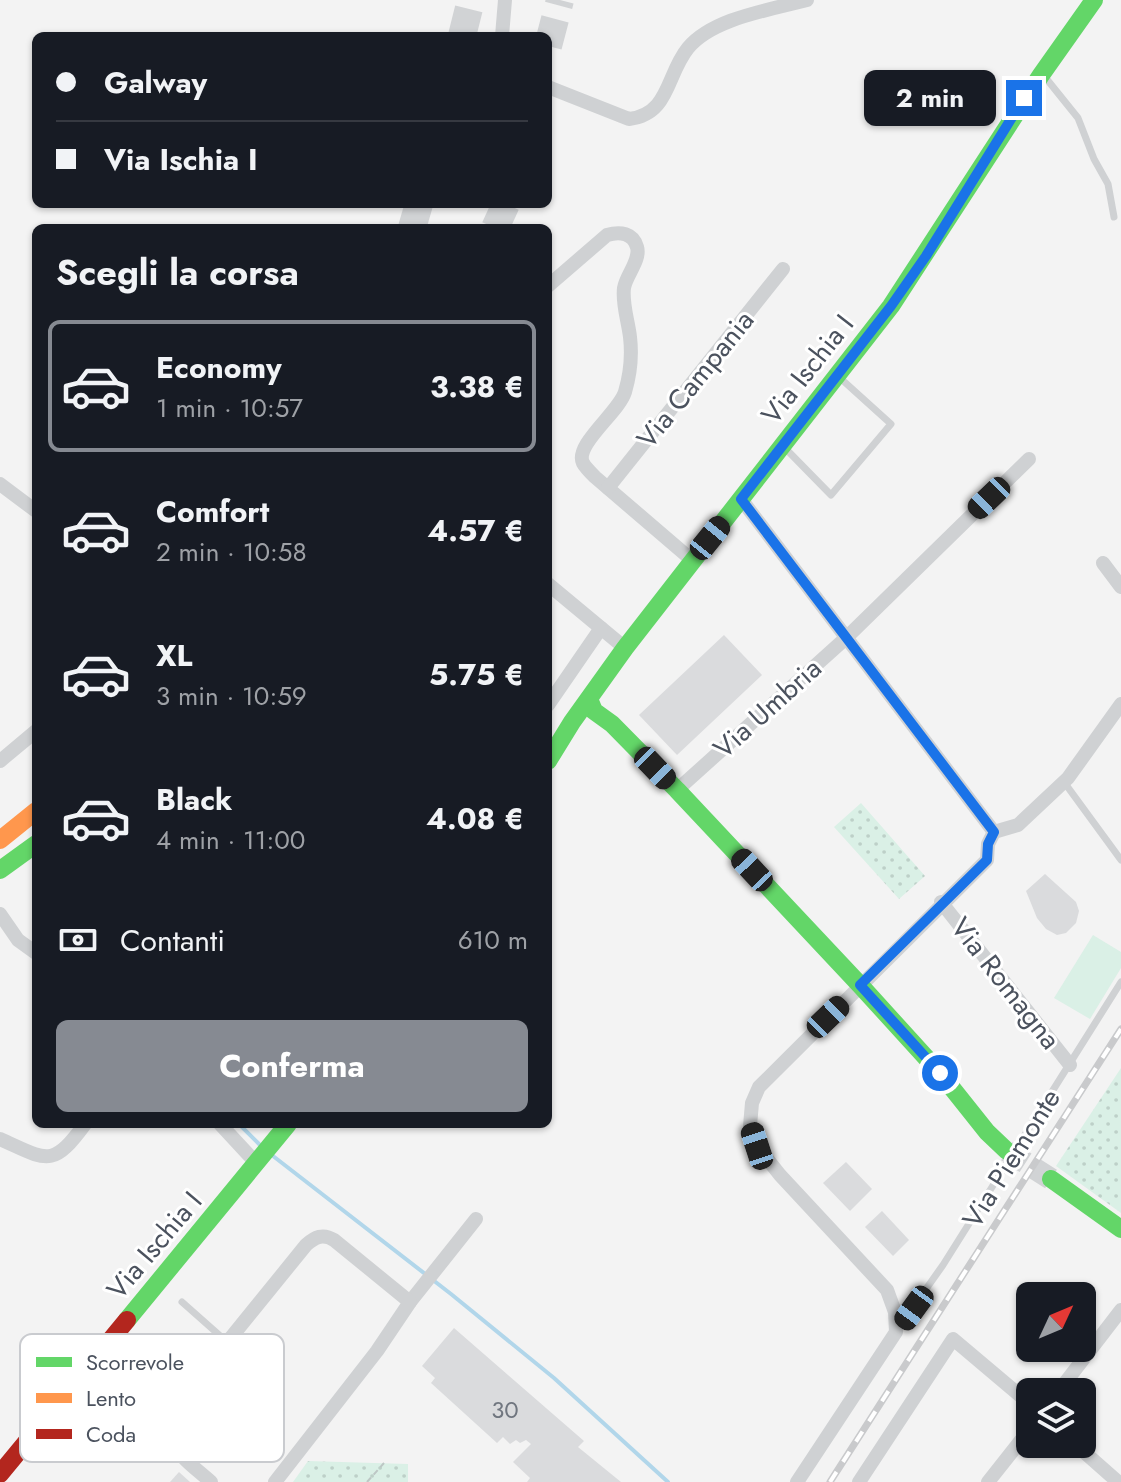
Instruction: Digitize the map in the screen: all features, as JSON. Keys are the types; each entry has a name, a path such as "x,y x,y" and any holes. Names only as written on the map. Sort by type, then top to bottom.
{"main road":[{"name":"Via Ischia I","path":"552,755 625,648 838,375 926,256 1041,73 1094,0"},
{"path":"589,699 594,711 612,724 677,790 860,985 1007,1151"},
{"path":"0,840 32,815"},
{"path":"0,870 32,847"},
{"name":"Via Ischia I","path":"115,1334 285,1128"},
{"path":"1051,1179 1121,1229"},
{"name":"Via Ischia I","path":"0,1474 20,1450"}],"street":[{"path":"502,32 505,0"},
{"path":"552,89 629,119 643,117 655,110 687,49 708,30 807,0"},
{"path":"552,283 599,240 618,232 626,234 637,245 638,253 624,286 630,339 626,390 620,405 581,452 582,461 608,488 693,561"},
{"name":"Via Campania","path":"608,488 783,269"},
{"name":"Via Umbria","path":"677,790 846,638 1029,459"},
{"path":"1,487 32,508"},
{"path":"741,499 994,832"},
{"path":"1103,563 1121,587"},
{"path":"552,587 625,648"},
{"path":"552,699 601,628"},
{"path":"797,1482 896,1332 895,1312 887,1290 757,1146 750,1126 752,1103 759,1087 941,902 987,860 988,844 994,832 1018,825 1064,782 1121,704"},
{"path":"0,761 32,734"},
{"name":"Via Romagna","path":"941,902 1070,1065"},
{"path":"0,914 18,940 32,950"},
{"path":"0,1139 39,1156 50,1157 66,1149 82,1128"},
{"path":"224,1128 259,1160"},
{"path":"275,1482 476,1219"},
{"path":"232,1334 306,1245 320,1236 334,1240 410,1302"},
{"path":"1069,1378 1121,1310"},
{"path":"859,1482 953,1339 1016,1392"},
{"path":"988,1482 1016,1447"},
{"path":"1086,1458 1102,1477 1118,1482"},
{"path":"190,1462 211,1482"}],"lane":[{"path":"1041,73 1078,118 1094,159 1108,184 1114,217"},
{"path":"782,445 831,495 891,424 838,375"},
{"path":"1064,782 1121,860"},
{"name":"Via Piemonte","path":"896,1332 943,1265 1121,982"},
{"path":"182,1302 218,1334"}],"path":[{"path":"367,1482 384,1463"}],"green space":[{"path":"861,803 925,876 899,899 834,827"},
{"path":"1093,935 1121,952 1121,968 1090,1019 1054,998"},
{"path":"1121,1068 1121,1213 1056,1166"},
{"path":"308,1461 408,1464 408,1482 293,1482"}],"building":[{"path":"724,635 762,675 677,755 639,715"},
{"path":"1045,874 1076,902 1079,911 1076,923 1066,933 1057,935 1046,929 1037,918 1026,891"},
{"path":"846,1162 872,1189 850,1211 823,1183"},
{"path":"882,1211 909,1240 893,1256 865,1227"},
{"path":"454,1328 584,1441 578,1447 621,1482 527,1482 530,1478 513,1462 531,1444 526,1440 520,1443 516,1440 510,1444 503,1437 497,1443 431,1383 435,1378 422,1366"},
{"path":"179,1472 190,1482 170,1482"}],"waterway":[{"path":"243,1128 260,1145"},
{"path":"273,1156 554,1378 668,1482"}],"tunnel":[{"path":"463,32 471,0"},
{"path":"552,32 560,0"},
{"path":"413,224 418,208"},
{"path":"497,224 504,208"},
{"path":"1007,1151 1051,1179"}],"railway":[{"path":"830,1482 1121,1029"}],"traffic: fast":[{"path":"552,754 625,648 891,306 1041,75 1094,0"},
{"path":"589,699 594,711 612,724 677,790 860,985 1007,1151"},
{"path":"0,870 32,847"},
{"path":"127,1320 285,1128"},
{"path":"1051,1179 1121,1229"}],"traffic: slow":[{"path":"0,840 32,814"}],"traffic: jam":[{"path":"115,1334 127,1320"},
{"path":"0,1474 20,1450"}],"route":[{"path":"940,1073 860,985 987,860 988,844 994,832 741,499 891,306 926,256 1024,98"}]}
